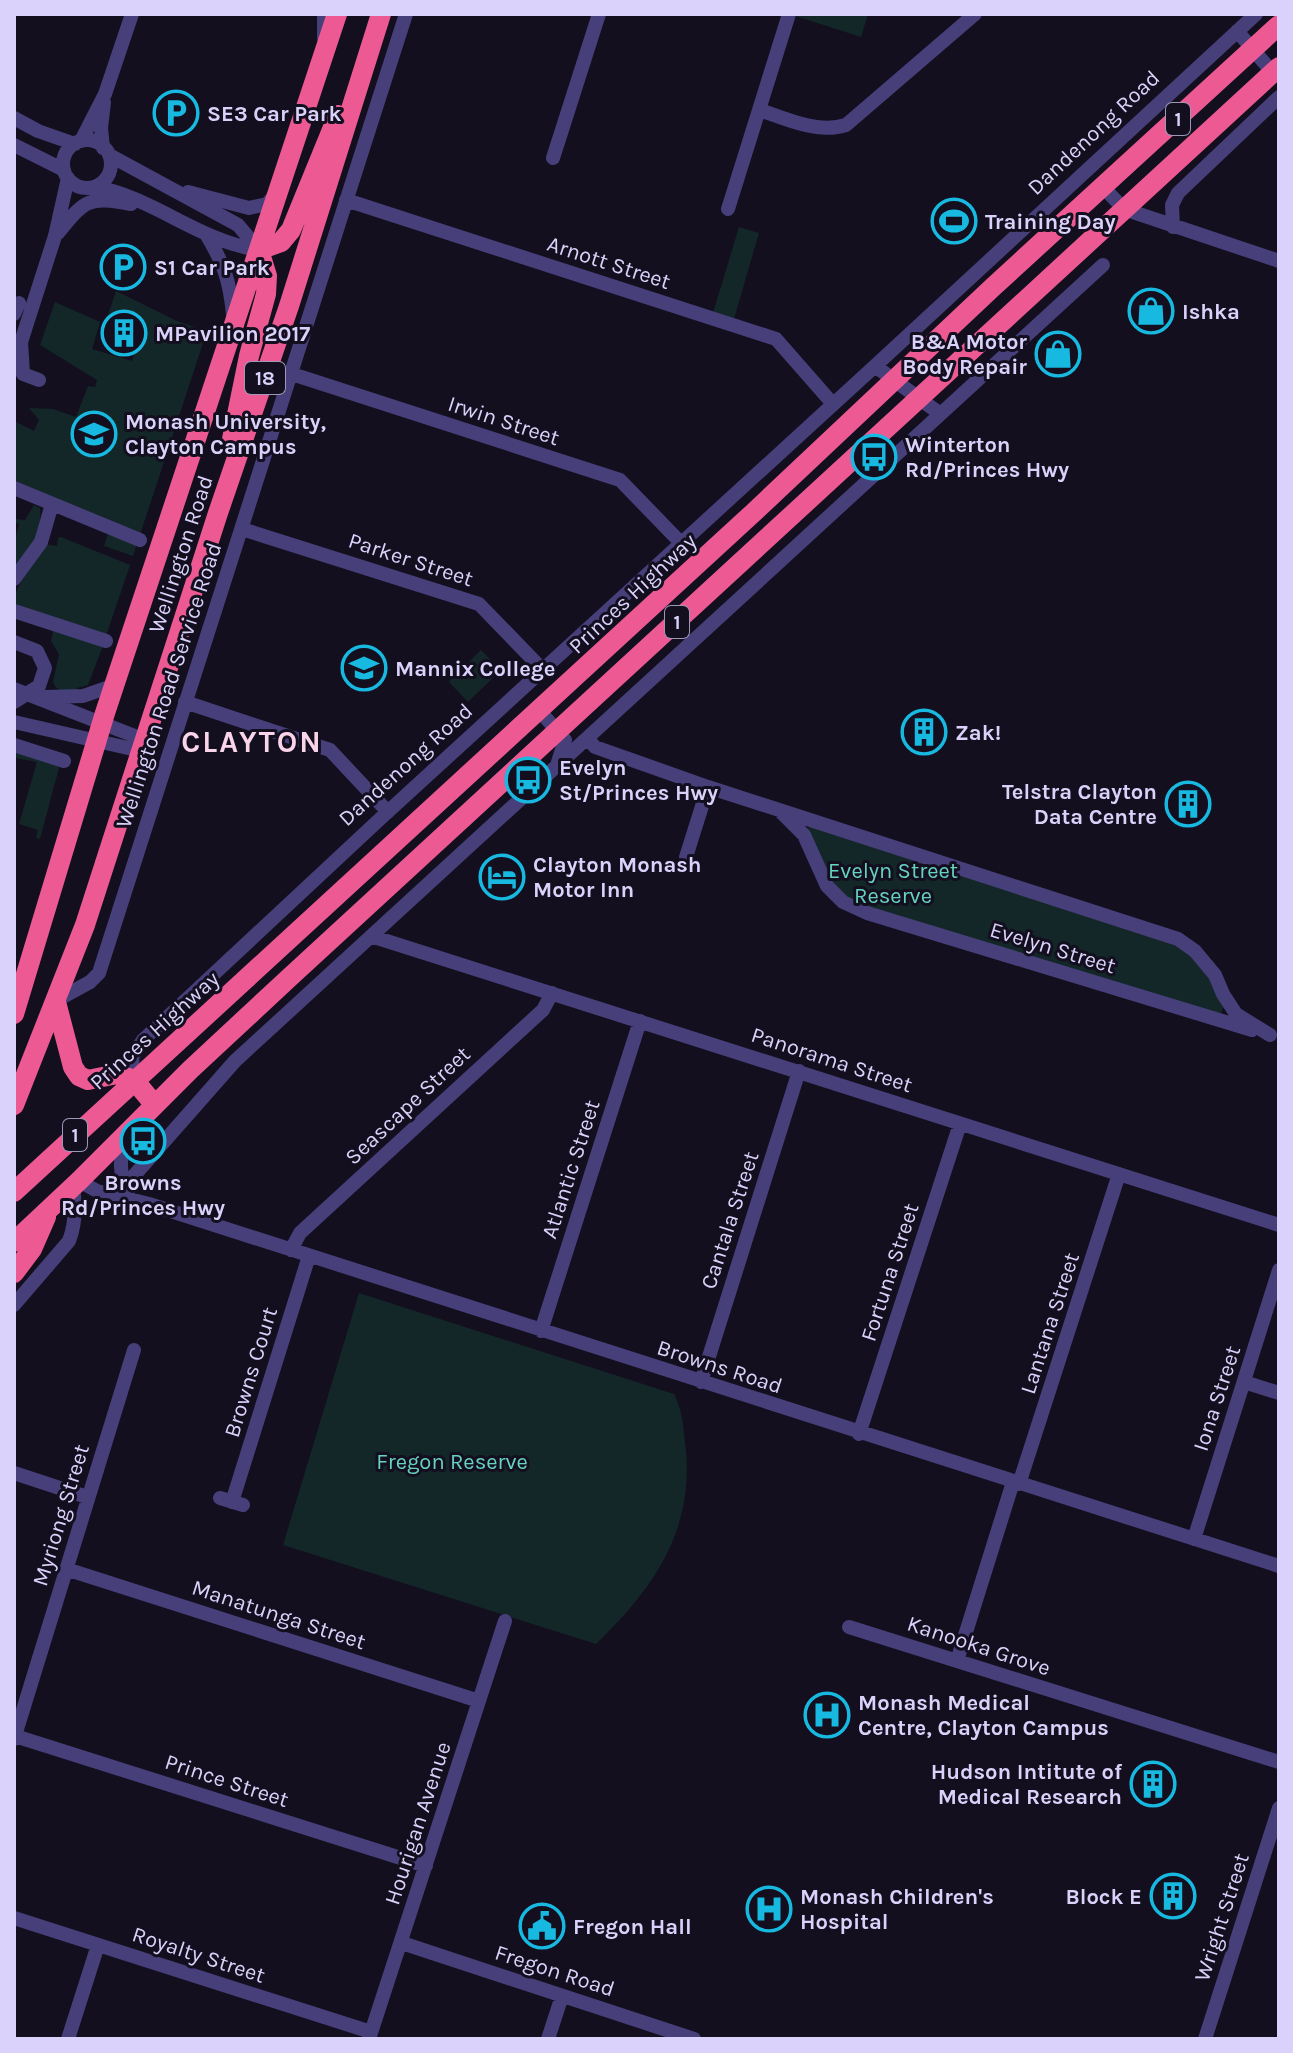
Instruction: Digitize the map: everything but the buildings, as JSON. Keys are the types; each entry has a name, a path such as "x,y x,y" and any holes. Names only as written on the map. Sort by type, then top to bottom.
{"highway":[{"name":"Wellington Road","path":"14,1014 19,978 337,14"},
{"name":"Wellington Road","path":"14,1105 85,925 351,116 379,14"},
{"path":"218,513 249,356 266,294 267,276 259,250 281,242 297,218 379,14"},
{"name":"Princes Highway","path":"14,1192 1279,25"},
{"name":"1","path":"14,1242 154,1104 290,977 1276,70"},
{"path":"56,1001 73,1067 79,1076 92,1080 117,1074 134,1080 154,1104"},
{"path":"14,1273 32,1249 49,1210"}],"street":[{"path":"39,380 18,376 18,347 55,236 66,174 65,155 78,143 105,94 132,14"},
{"path":"323,54 324,14"},
{"name":"Wellington Road Service Road","path":"56,1001 90,982 99,973 406,14"},
{"path":"553,158 599,14"},
{"path":"728,209 789,14"},
{"path":"760,110 818,128 832,130 846,125 975,14"},
{"name":"Dandenong Road","path":"134,1080 132,1060 140,1043 1256,14"},
{"path":"1237,31 1276,70"},
{"path":"55,236 88,187 107,177 110,163 101,128 105,94"},
{"path":"1246,97 1279,97"},
{"path":"1173,227 1172,205 1178,193 1279,97"},
{"path":"351,116 379,99"},
{"path":"14,118 38,131 78,143 94,142 164,186 238,225 259,250"},
{"path":"14,145 88,187 124,194 230,245 259,250"},
{"path":"164,186 249,208 267,204 279,191"},
{"path":"1103,187 1124,209 1279,261"},
{"path":"55,236 81,207 92,200 105,199 149,208"},
{"name":"Arnott Street","path":"346,200 776,339 833,404"},
{"path":"206,234 224,264 231,286 234,327"},
{"path":"106,1194 114,1194 126,1186 217,1080 328,975 1103,265"},
{"path":"1048,314 1055,274"},
{"name":"Wellington Road Service Road","path":"289,306 293,368"},
{"path":"875,366 939,413"},
{"name":"Irwin Street","path":"293,368 620,480 681,543"},
{"path":"14,488 140,540"},
{"path":"14,579 41,542 52,504"},
{"name":"Parker Street","path":"242,529 479,604 543,670"},
{"path":"14,611 106,641"},
{"path":"14,642 34,649 45,664 42,682 24,696"},
{"path":"644,686 650,648"},
{"path":"24,696 83,696 115,685"},
{"path":"24,696 100,731 143,746"},
{"path":"185,702 330,750 388,812"},
{"path":"539,710 559,730 565,743 555,769"},
{"path":"14,722 100,731"},
{"name":"Evelyn Street","path":"588,739 595,747 708,787 1178,939 1195,951 1215,975 1236,1014 1274,1037"},
{"path":"14,745 64,761"},
{"path":"686,857 708,787"},
{"name":"Evelyn Street","path":"778,809 804,835 827,886 843,902 867,913 1274,1037"},
{"name":"Panorama Street","path":"371,936 1279,1225"},
{"path":"290,977 328,975"},
{"name":"Seascape Street","path":"291,1250 300,1233 543,1010 552,993"},
{"name":"Atlantic Street","path":"541,1331 640,1021"},
{"name":"Cantala Street","path":"701,1382 799,1071"},
{"name":"Fortuna Street","path":"859,1434 960,1124"},
{"path":"126,1186 120,1164 129,1130"},
{"name":"Lantana Street","path":"957,1661 1119,1174"},
{"path":"14,1305 69,1241 75,1223 76,1184"},
{"name":"Browns Road","path":"76,1184 149,1204 859,1434 1279,1566"},
{"name":"Browns Road","path":"126,1186 149,1204"},
{"name":"Browns Court","path":"231,1502 309,1256"},
{"name":"Iona Street","path":"1194,1539 1279,1270"},
{"name":"Myriong Street","path":"14,1737 134,1350"},
{"path":"1244,1382 1279,1393"},
{"path":"14,1473 87,1497"},
{"name":"Manatunga Street","path":"66,1569 479,1701"},
{"name":"Hourigan Avenue","path":"370,2036 505,1621"},
{"name":"Kanooka Grove","path":"849,1627 1279,1762"},
{"name":"Prince Street","path":"14,1737 426,1866"},
{"name":"Wright Street","path":"1205,2039 1279,1808"},
{"name":"Royalty Street","path":"14,1918 370,2036"},
{"name":"Fregon Road","path":"402,1943 694,2039"},
{"path":"68,2039 98,1945"},
{"path":"548,2039 562,1996"}],"green space":[{"path":"789,14 868,14 861,37"},
{"path":"739,227 759,233 734,319 713,313"},
{"path":"116,291 177,321 207,331 133,556 104,546 111,525 14,482 14,421 34,431 39,420 29,408 53,409 76,417 88,386 95,387 97,380 40,345 55,302 100,322 92,349 132,361 145,322 114,311 111,319 108,315"},
{"path":"34,505 40,508 37,534 14,571 14,544 19,524 15,522 16,519 25,520"},
{"path":"61,537 130,565 106,636 14,607 17,589 43,544 57,546"},
{"path":"54,627 104,643 88,685 77,688 76,692 59,690 54,685 59,654 51,641"},
{"path":"481,650 501,670 468,702 449,682"},
{"path":"14,749 60,764 40,839 36,838 38,830 19,824 37,762 16,758"},
{"name":"Evelyn Street Reserve","path":"812,824 1189,950 1208,973 1224,1006 1220,1016 852,901 835,886 824,868 807,830"},
{"name":"Fregon Reserve","path":"359,1293 674,1394 683,1423 687,1473 677,1529 653,1578 596,1644 283,1545"}],"place":[{"name":"SE3 Car Park","path":"176,113"},
{"name":"Training Day","path":"954,221"},
{"name":"S1 Car Park","path":"123,267"},
{"name":"Ishka","path":"1151,311"},
{"name":"MPavilion 2017","path":"124,333"},
{"name":"B&A Motor Body Repair","path":"1058,354"},
{"name":"Monash University, Clayton Campus","path":"94,434"},
{"name":"Winterton Rd/Princes Hwy","path":"874,457"},
{"name":"Mannix College","path":"364,668"},
{"name":"Zak!","path":"924,732"},
{"name":"Evelyn St/Princes Hwy","path":"528,780"},
{"name":"Telstra Clayton Data Centre","path":"1188,804"},
{"name":"Clayton Monash Motor Inn","path":"502,877"},
{"name":"Browns Rd/Princes Hwy","path":"143,1141"},
{"name":"Monash Medical Centre, Clayton Campus","path":"827,1715"},
{"name":"Hudson Intitute of Medical Research","path":"1153,1784"},
{"name":"Block E","path":"1173,1896"},
{"name":"Monash Children's Hospital","path":"769,1909"},
{"name":"Fregon Hall","path":"542,1926"}],"district":[{"name":"CLAYTON","path":"252,742"}]}
